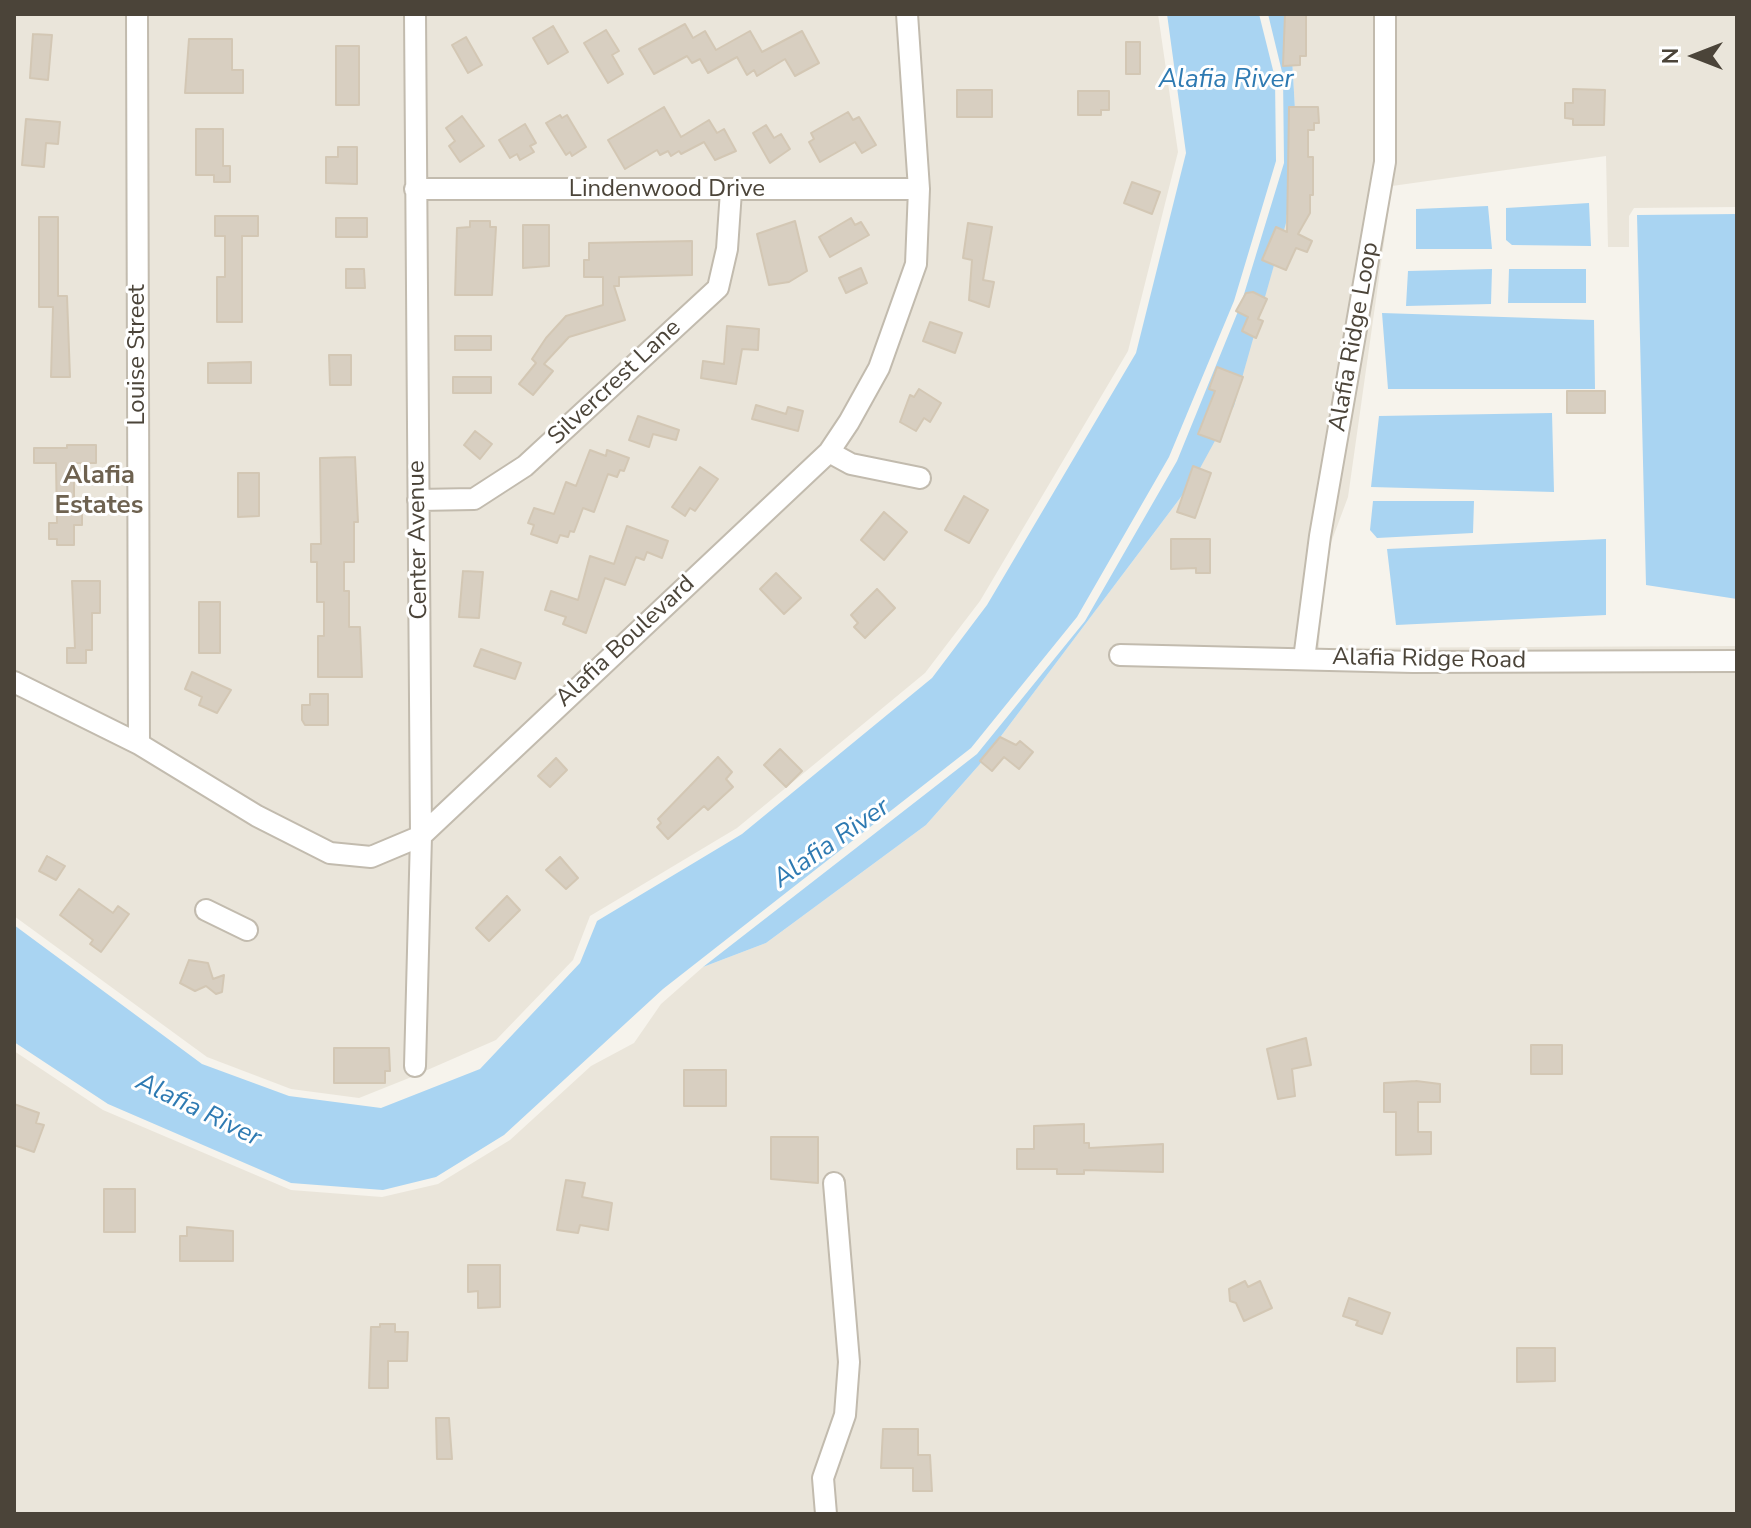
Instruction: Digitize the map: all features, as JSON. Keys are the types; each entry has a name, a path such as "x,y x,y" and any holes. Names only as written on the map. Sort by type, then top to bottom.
{"street":[{"name":"Louise Street","path":"137,14 139,744"},
{"name":"Center Avenue","path":"415,14 421,836 415,1066"},
{"name":"Alafia Boulevard","path":"14,682 139,744 257,816 330,853 371,857 421,836 829,452 879,368 916,264 919,189 907,14"},
{"name":"Alafia Ridge Loop","path":"1304,659 1320,536 1385,162 1385,14"},
{"name":"Lindenwood Drive","path":"415,189 919,189"},
{"name":"Silvercrest Lane","path":"418,500 474,499 525,466 718,288 727,249 731,191"},
{"path":"829,452 851,464 920,478"},
{"name":"Alafia Ridge Road","path":"1120,655 1737,661"},
{"path":"206,910 247,930"},
{"path":"826,1514 823,1478 845,1415 849,1362 834,1183"}],"shaded area":[{"path":"14,14 127,14 129,729 14,672"},
{"path":"146,14 405,14 412,830 369,848 333,844 262,809 149,739"},
{"path":"424,14 897,14 909,181 424,181"},
{"path":"917,14 1158,14 1178,152 1128,351 980,601 925,673 737,828 590,916 573,960 496,1040 425,1071 431,839 836,458 889,371 926,264 929,181"},
{"path":"1284,14 1375,14 1375,161 1295,650 1111,646 1110,663 1413,671 1737,670 1737,1514 14,1514 14,1051 103,1110 291,1190 382,1197 438,1184 510,1140 591,1066 634,1043 661,1004 703,967 766,943 926,825 980,764 1193,481 1296,127 1291,40"},
{"path":"1394,14 1737,14 1737,207 1634,208 1629,216 1629,247 1608,247 1606,156 1392,186 1348,497 1329,548 1394,163"},
{"path":"425,198 720,200 717,248 709,284 519,459 471,490 428,491"},
{"path":"909,198 906,263 870,364 821,447 431,814 428,508 475,507 725,294 740,200"},
{"path":"1321,602 1319,648 1737,646 1737,653 1315,650"},
{"path":"14,692 136,753 325,860 411,849 405,1073 419,1074 359,1098 291,1089 207,1057 14,916"}],"water":[{"name":"Alafia River","path":"1167,14 1259,14 1275,78 1276,161 1234,301 1169,457 1077,617 971,748 663,989 504,1135 436,1177 383,1190 291,1183 108,1104 14,1042 14,925 202,1064 289,1096 381,1108 480,1069 580,963 597,921 742,834 932,678 987,605 1136,353 1186,153"},
{"path":"1268,14 1284,14 1291,40 1296,127 1286,223 1234,406 1193,481 980,764 926,825 766,943 703,967 977,754 1085,621 1177,461 1241,304 1284,163 1283,76"},
{"path":"1589,203 1591,246 1512,245 1506,240 1506,208"},
{"path":"1488,206 1492,249 1416,249 1416,209"},
{"path":"1737,214 1737,599 1646,585 1637,215"},
{"path":"1492,269 1491,304 1406,306 1408,271"},
{"path":"1509,269 1586,269 1586,303 1508,303"},
{"path":"1382,313 1594,320 1595,389 1388,389"},
{"path":"1552,413 1554,492 1371,487 1379,416"},
{"path":"1373,501 1474,501 1473,533 1377,538 1370,530"},
{"path":"1606,539 1606,615 1396,625 1387,549"}],"building":[{"path":"1285,14 1306,14 1306,56 1300,56 1300,65 1283,66"},
{"path":"685,24 693,38 705,31 716,50 750,31 762,52 802,31 819,63 795,76 785,59 757,76 754,70 747,75 737,57 708,73 700,59 692,63 687,56 654,74 639,49"},
{"path":"553,26 568,52 548,64 533,38"},
{"path":"606,30 619,51 612,55 623,74 608,83 584,43"},
{"path":"33,34 52,35 48,80 30,78"},
{"path":"466,37 482,65 468,73 452,45"},
{"path":"189,39 232,39 232,70 243,70 243,93 185,93"},
{"path":"1126,42 1140,42 1140,74 1126,74"},
{"path":"336,46 359,46 359,105 336,105"},
{"path":"1573,89 1605,90 1604,125 1573,125 1573,119 1565,118 1565,103 1573,103"},
{"path":"957,90 992,90 992,117 957,117"},
{"path":"1078,91 1109,91 1109,110 1101,110 1101,115 1078,115"},
{"path":"664,107 681,137 709,120 717,133 724,129 736,151 715,160 704,142 671,156 668,151 660,155 657,150 625,169 608,140"},
{"path":"1289,107 1318,107 1319,123 1314,123 1314,130 1308,130 1308,157 1313,157 1313,195 1310,195 1310,213 1298,234 1312,241 1307,252 1296,248 1286,270 1262,260 1276,227 1287,232"},
{"path":"848,112 853,120 859,117 876,145 862,153 855,142 820,162 809,142 814,139 811,133"},
{"path":"560,115 562,118 567,115 586,147 572,156 570,152 566,155 546,123"},
{"path":"462,116 484,146 460,162 449,146 455,141 446,128"},
{"path":"26,119 60,122 58,144 46,143 44,167 22,165"},
{"path":"525,124 536,143 530,146 534,152 520,160 517,154 510,158 499,140"},
{"path":"766,125 774,138 781,134 790,149 770,163 753,133"},
{"path":"196,129 223,129 223,166 230,166 230,182 214,182 214,175 196,175"},
{"path":"338,147 357,147 357,184 326,183 326,157 338,157"},
{"path":"1132,182 1160,192 1152,214 1124,203"},
{"path":"215,216 258,216 258,236 242,236 242,322 217,322 217,277 225,277 225,236 215,236"},
{"path":"39,217 58,217 58,296 67,296 70,377 51,377 53,307 39,307"},
{"path":"336,218 367,218 367,237 336,237"},
{"path":"851,218 855,225 861,222 869,235 830,257 819,237"},
{"path":"470,221 490,221 490,227 496,227 492,295 455,295 457,228 470,227"},
{"path":"795,221 807,271 789,282 769,285 757,234"},
{"path":"968,223 992,227 983,280 994,282 989,307 969,300 972,260 963,258"},
{"path":"523,225 549,225 549,266 523,268"},
{"path":"692,241 692,275 619,277 619,286 614,286 625,320 569,337 544,364 553,371 533,395 519,384 536,363 532,359 546,338 566,316 603,305 603,277 584,277 584,260 589,260 589,243"},
{"path":"861,268 867,283 846,293 839,278"},
{"path":"346,269 364,269 365,288 346,288"},
{"path":"1253,292 1267,299 1258,319 1263,321 1256,338 1242,331 1248,317 1236,311 1246,293"},
{"path":"930,322 962,333 955,353 923,341"},
{"path":"727,326 759,329 758,350 742,349 736,384 701,378 703,361 724,364"},
{"path":"455,336 491,336 491,350 455,350"},
{"path":"329,355 351,355 351,385 330,385"},
{"path":"251,362 251,383 208,383 208,363"},
{"path":"1217,367 1243,377 1220,442 1198,434 1215,391 1209,389"},
{"path":"453,377 491,377 491,393 453,393"},
{"path":"919,389 941,403 930,422 924,418 916,431 900,422 910,395 914,397"},
{"path":"1567,391 1605,391 1605,413 1567,413"},
{"path":"756,405 786,414 788,407 803,411 798,431 752,419"},
{"path":"638,416 679,430 676,440 653,434 649,447 629,440"},
{"path":"475,431 492,444 480,459 464,445"},
{"path":"67,445 96,445 96,463 74,463 74,511 82,511 82,525 74,525 74,545 57,545 57,539 49,539 49,523 57,523 56,463 34,463 34,448 67,448"},
{"path":"590,450 606,456 607,450 629,458 624,471 620,470 617,477 608,474 594,512 583,508 574,532 570,531 568,537 560,535 557,543 531,534 534,525 528,523 534,508 554,514 566,482 576,486"},
{"path":"355,457 358,522 354,522 354,562 344,562 344,591 349,591 349,627 360,627 362,677 318,677 318,636 324,636 324,602 317,602 317,562 311,562 311,544 321,544 320,458"},
{"path":"1193,466 1211,473 1195,518 1177,512"},
{"path":"700,467 718,479 695,511 690,508 685,516 672,507"},
{"path":"238,473 259,473 259,516 238,517"},
{"path":"964,496 988,510 969,543 945,530"},
{"path":"884,512 907,532 884,560 861,540"},
{"path":"627,526 668,541 662,558 647,552 644,560 636,557 625,585 605,578 586,633 563,624 566,617 545,610 551,591 578,600 590,556 614,564"},
{"path":"1171,539 1210,539 1210,573 1196,573 1196,568 1171,569"},
{"path":"463,571 483,572 479,618 459,617"},
{"path":"776,573 801,598 784,614 760,589"},
{"path":"72,581 100,581 100,613 92,613 92,650 86,650 86,663 67,663 67,648 75,648"},
{"path":"877,589 895,608 865,638 854,627 858,623 851,615"},
{"path":"199,602 220,602 220,653 199,653"},
{"path":"481,649 521,663 515,679 474,666"},
{"path":"192,672 231,690 217,713 199,705 202,697 185,689"},
{"path":"310,694 328,694 328,725 305,725 302,720 302,705 310,705"},
{"path":"1000,737 1016,745 1020,741 1033,752 1019,769 1004,757 992,771 980,761"},
{"path":"780,749 802,771 786,787 764,765"},
{"path":"718,757 732,772 726,779 733,787 708,810 704,806 668,839 657,827 661,823 658,819"},
{"path":"556,758 567,770 550,787 538,776"},
{"path":"47,856 65,866 56,880 39,871"},
{"path":"560,857 578,878 566,889 546,870"},
{"path":"79,889 113,913 118,906 129,914 101,952 90,944 93,940 60,915"},
{"path":"507,896 520,910 489,941 476,928"},
{"path":"189,960 208,963 213,979 224,975 222,992 216,994 206,986 195,991 180,983"},
{"path":"1306,1038 1311,1065 1292,1069 1295,1096 1278,1099 1267,1049"},
{"path":"1531,1045 1562,1045 1562,1074 1531,1074"},
{"path":"334,1048 389,1048 390,1071 385,1071 385,1083 334,1083"},
{"path":"684,1070 726,1070 726,1106 684,1106"},
{"path":"1416,1081 1440,1084 1440,1102 1418,1102 1418,1132 1431,1132 1431,1154 1396,1155 1396,1112 1384,1112 1384,1083"},
{"path":"14,1104 39,1113 36,1123 44,1125 34,1152 14,1145"},
{"path":"1084,1124 1084,1143 1089,1143 1089,1148 1163,1144 1163,1172 1084,1170 1084,1174 1057,1174 1057,1169 1017,1169 1017,1149 1034,1149 1034,1126"},
{"path":"771,1137 818,1137 818,1183 771,1179"},
{"path":"566,1180 585,1183 582,1197 612,1203 608,1230 580,1225 578,1233 557,1230"},
{"path":"104,1189 135,1189 135,1232 104,1232"},
{"path":"187,1227 233,1231 233,1261 180,1261 180,1236 187,1236"},
{"path":"468,1265 500,1265 500,1307 478,1308 478,1291 468,1292"},
{"path":"1245,1281 1248,1287 1260,1281 1272,1308 1244,1321 1236,1303 1230,1301 1229,1289"},
{"path":"1349,1298 1390,1313 1382,1334 1356,1325 1358,1321 1343,1316"},
{"path":"380,1324 395,1324 395,1332 408,1332 407,1361 388,1361 388,1388 369,1388 371,1327 380,1327"},
{"path":"1517,1348 1555,1348 1555,1381 1517,1382"},
{"path":"436,1418 449,1418 452,1459 437,1459"},
{"path":"883,1429 918,1429 918,1455 930,1455 932,1491 913,1491 913,1468 881,1468"}],"district":[{"name":"Alafia Estates","path":"99,492"}]}
